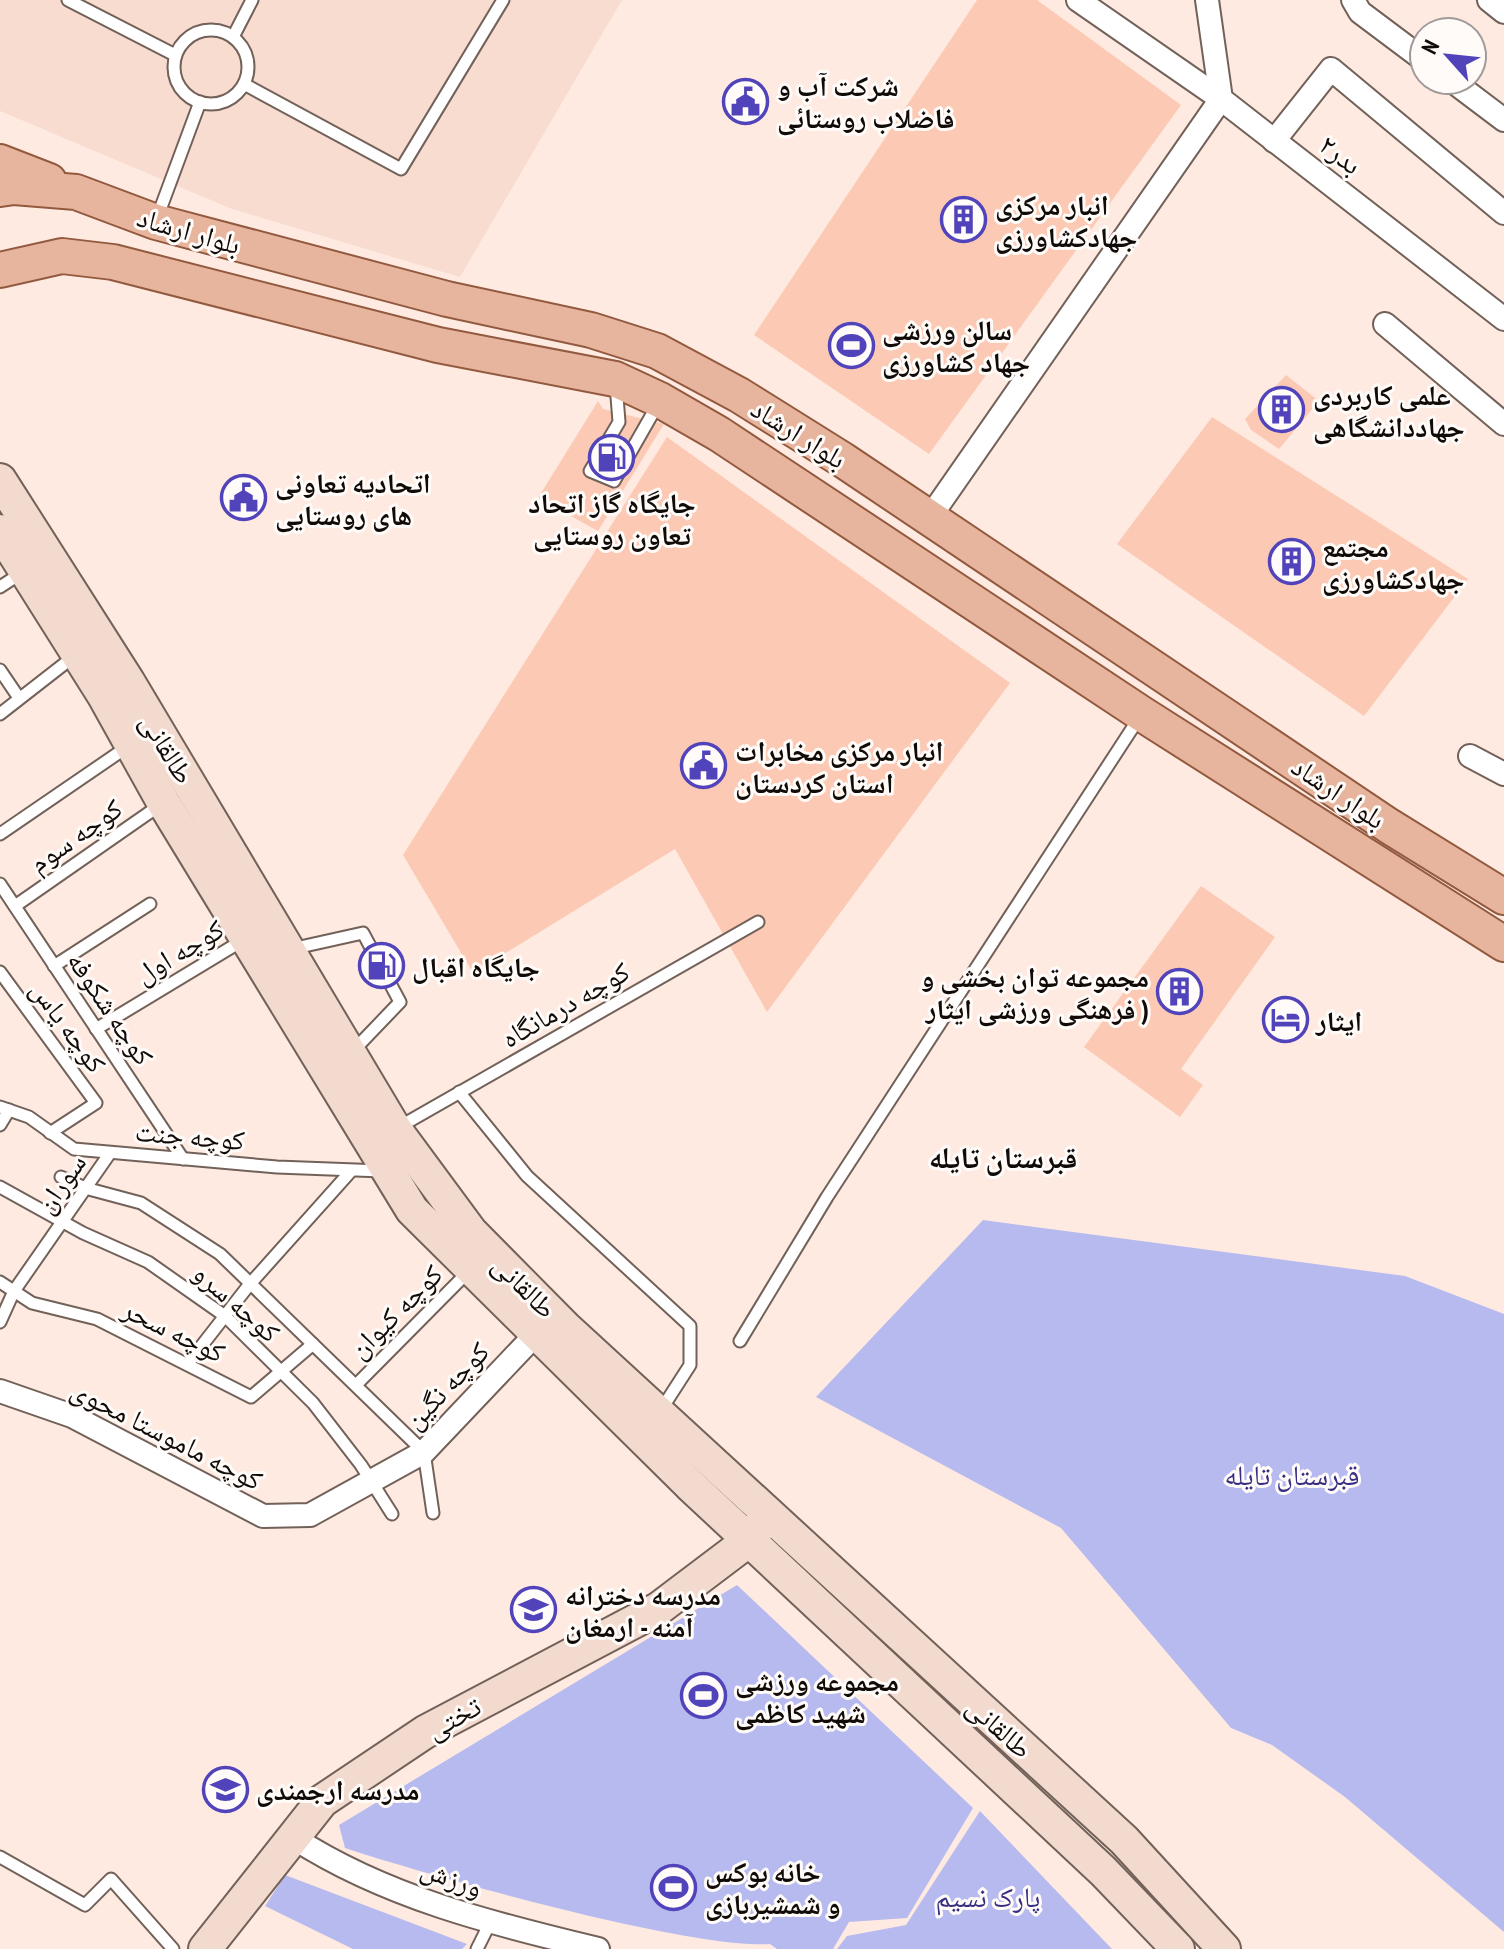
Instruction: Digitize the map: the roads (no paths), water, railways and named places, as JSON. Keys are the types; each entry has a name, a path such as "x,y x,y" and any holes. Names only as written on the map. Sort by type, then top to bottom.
{"main road":[{"path":"0,162 76,192"},
{"name":"بلوار ارشاد","path":"0,189 14,187 76,192 156,222 447,299 591,330 657,351 739,395 930,517 1389,826 1504,897"},
{"path":"147,271 156,222"},
{"name":"بلوار ارشاد","path":"0,270 62,256 147,271 438,345 615,379 660,400 719,434 1129,705 1504,944"},
{"name":"طالقانی","path":"0,480 163,802 330,1071 412,1210 469,1270 748,1541 1103,1871 1178,1949"},
{"name":"طالقانی","path":"0,531 12,579 77,636 288,949 395,1129 471,1232 768,1516 1124,1840 1224,1949"},
{"path":"1129,705 1141,660"},
{"name":"تختی","path":"205,1949 322,1801 425,1732 658,1609 748,1541 768,1516"}],"street":[{"name":"بدر۲","path":"1078,0 1221,99 1504,319"},
{"path":"1353,0 1360,12 1408,48"},
{"path":"1489,0 1504,12"},
{"path":"930,517 1221,99 1205,1"},
{"path":"1274,141 1331,69 1504,213"},
{"path":"1472,96 1504,120"},
{"path":"1385,324 1504,424"},
{"path":"1470,756 1504,774"},
{"name":"کوچه نگین","path":"310,1515 424,1452 535,1335"},
{"name":"کوچه ماموستا محوی","path":"0,1391 72,1416 263,1516 310,1515"},
{"name":"ورزش","path":"294,1838 340,1867 490,1923 598,1949"}],"lane":[{"path":"68,0 175,55"},
{"path":"233,37 252,0"},
{"path":"244,84 401,169 503,0"},
{"path":"199,31 222,31 233,37 247,58 244,84 225,101 200,102 189,97 176,79 175,55 189,37 199,31"},
{"path":"156,222 200,102"},
{"path":"615,379 619,422 590,471 614,481 660,400"},
{"path":"0,714 77,636"},
{"path":"0,670 19,698"},
{"path":"740,1341 1129,705"},
{"path":"0,834 131,744"},
{"name":"کوچه سوم","path":"15,906 163,802"},
{"name":"کوچه شکوفه","path":"0,884 183,1159"},
{"path":"54,966 150,904"},
{"name":"کوچه درمانگاه","path":"395,1129 758,922"},
{"path":"288,949 363,933 400,1002 350,1054"},
{"name":"کوچه اول","path":"96,1029 246,938"},
{"name":"کوچه یاس","path":"0,972 96,1103 50,1133"},
{"path":"459,1092 527,1176 690,1326 690,1365 659,1414"},
{"path":"0,1125 5,1109"},
{"name":"کوچه جنت","path":"5,1109 29,1117 74,1149 351,1171 387,1171"},
{"name":"سوران","path":"0,1322 14,1291 110,1153"},
{"path":"189,1362 249,1285 351,1171"},
{"path":"61,1177 85,1188 141,1203 220,1254 424,1452 433,1513"},
{"name":"کوچه سرو","path":"0,1187 62,1222 148,1262 225,1316 313,1403 392,1514"},
{"name":"کوچه کیوان","path":"356,1385 469,1270"},
{"name":"کوچه سحر","path":"0,1282 32,1303 97,1319 189,1362 251,1397 313,1344"},
{"path":"0,1857 85,1905 111,1879 173,1949"},
{"path":"477,1949 490,1923"}],"place":[{"name":"شرکت آب و فاضلاب روستائی","path":"746,101"},
{"name":"انبار مرکزی جهادکشاورزی","path":"964,220"},
{"name":"سالن ورزشی جهاد کشاورزی","path":"851,345"},
{"name":"علمی کاربردی جهاددانشگاهی","path":"1282,410"},
{"name":"جایگاه گاز اتحاد تعاون روستایی","path":"612,457"},
{"name":"اتحادیه تعاونی های روستایی","path":"244,498"},
{"name":"مجتمع جهادکشاورزی","path":"1291,562"},
{"name":"انبار مرکزی مخابرات استان کردستان","path":"704,766"},
{"name":"جایگاه اقبال","path":"381,966"},
{"name":"مجموعه توان بخشی و فرهنگی ورزشی ایثار )","path":"1180,992"},
{"name":"ایثار","path":"1285,1020"},
{"name":"مدرسه دخترانه آمنه - ارمغان","path":"534,1610"},
{"name":"مجموعه ورزشی شهید کاظمی","path":"704,1696"},
{"name":"مدرسه ارجمندی","path":"225,1789"},
{"name":"خانه بوکس و شمشیربازی","path":"674,1887"}],"district":[{"name":"قبرستان تایله","path":"1003,1156"}],"park label":[{"name":"پارک نسیم","path":"988,1896"}]}
